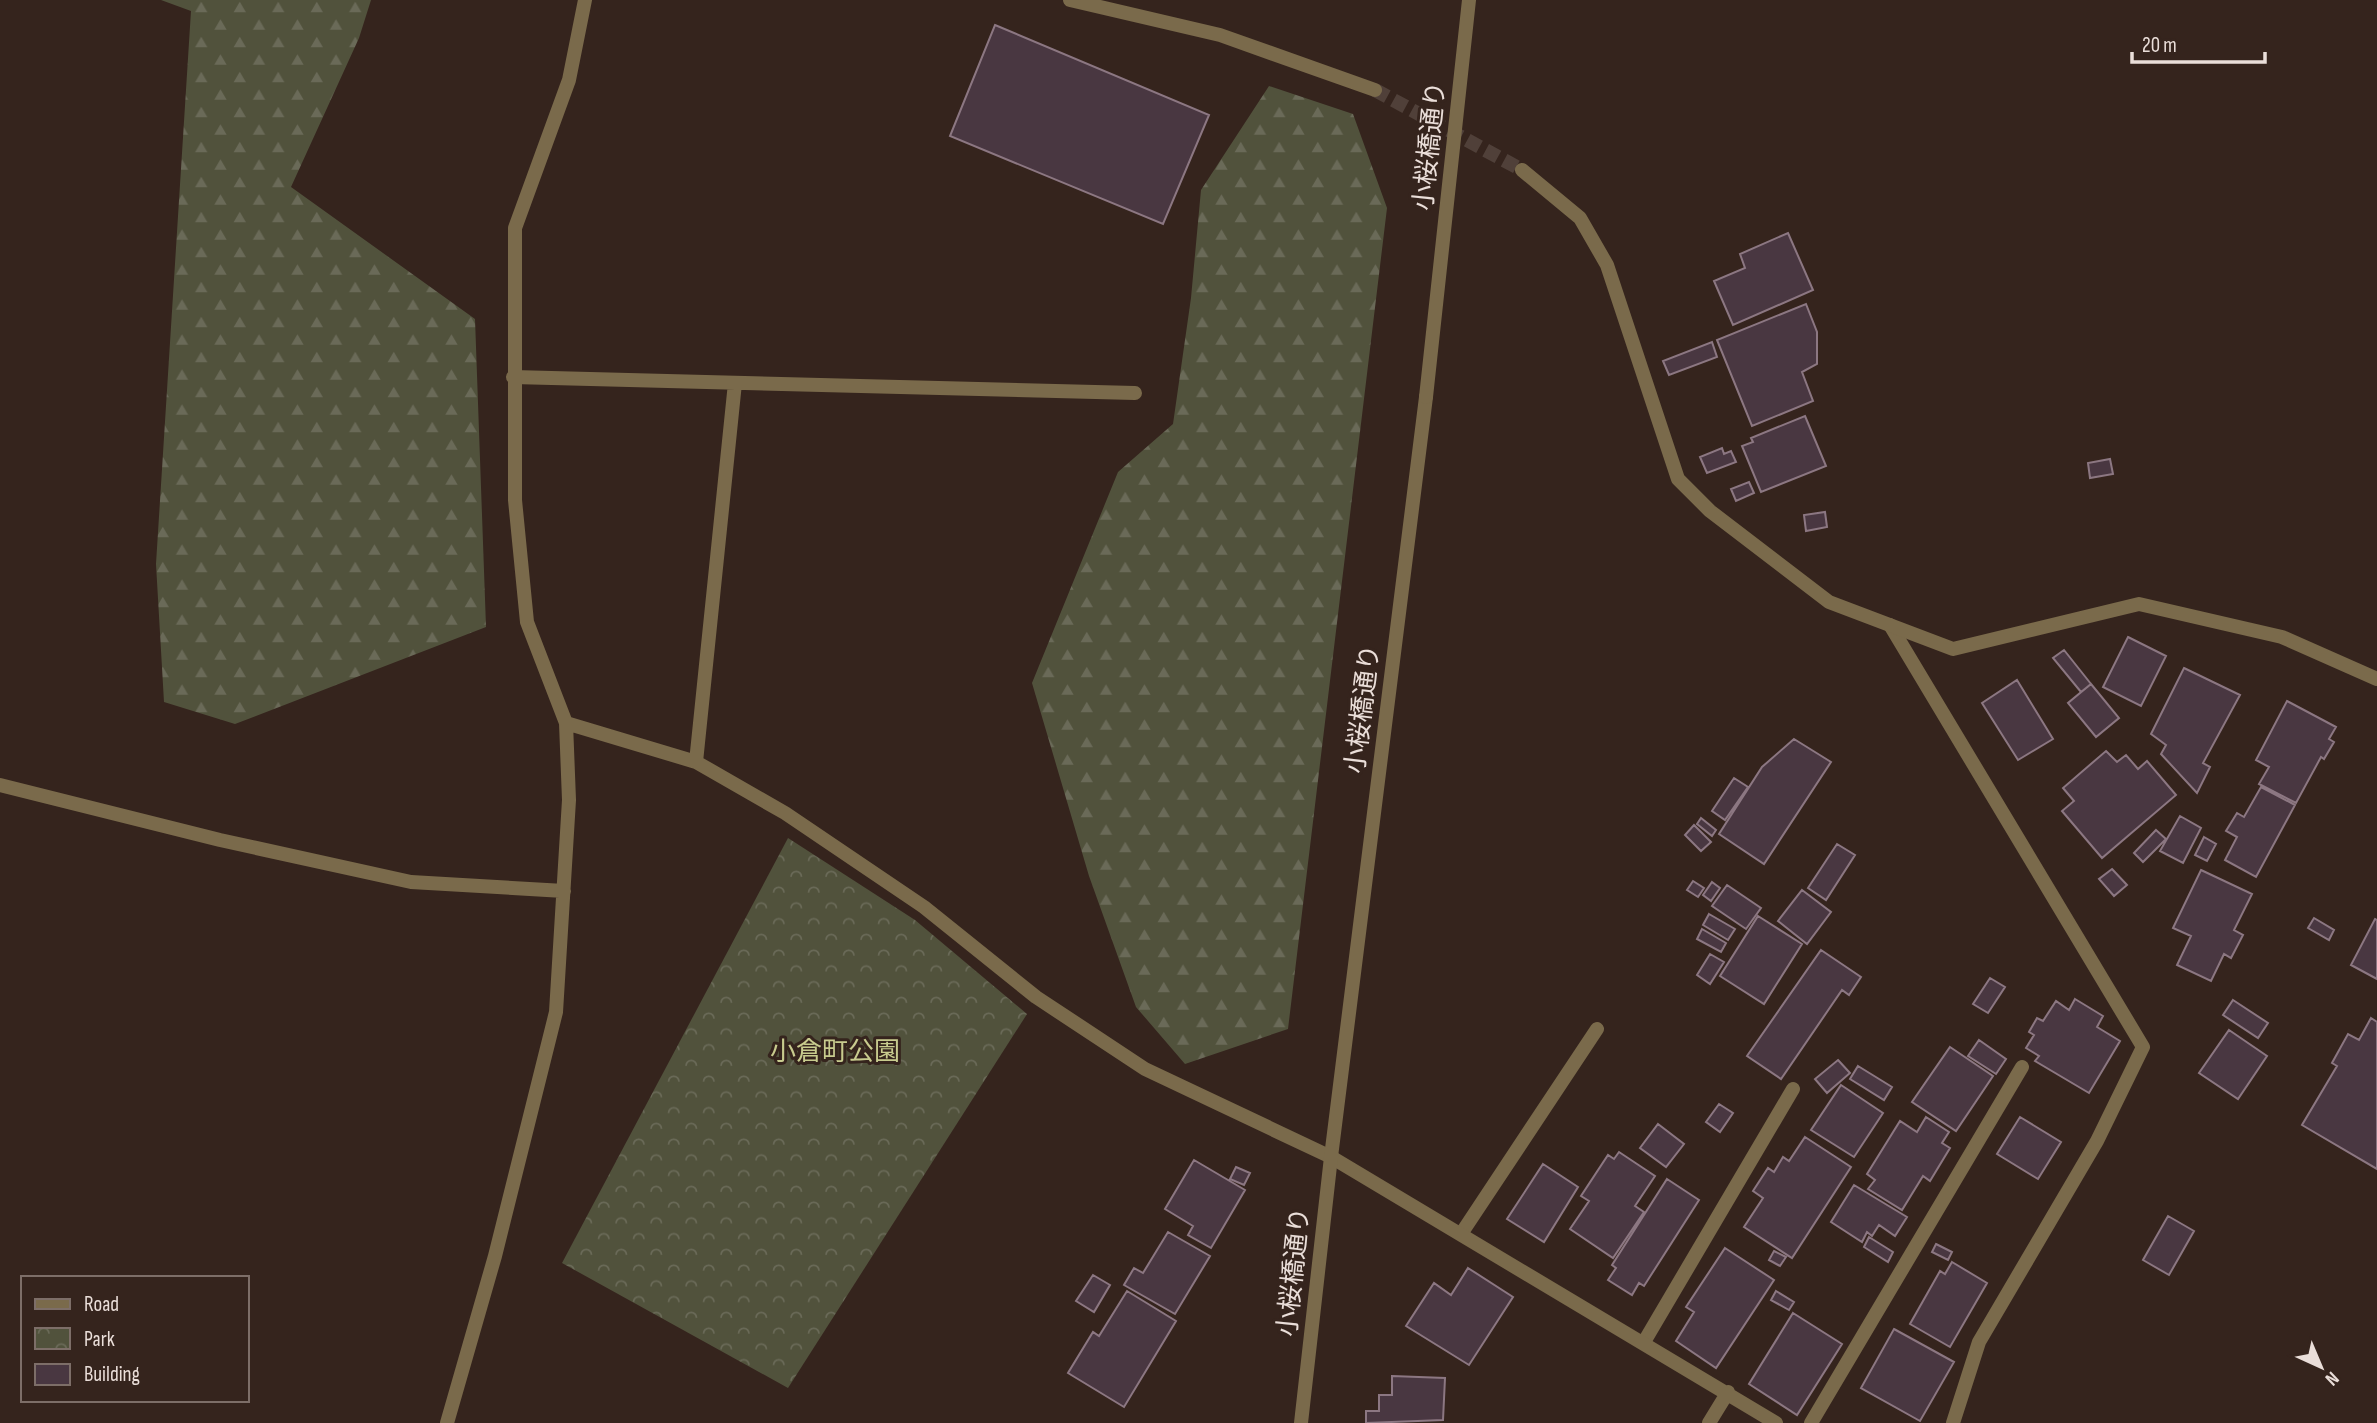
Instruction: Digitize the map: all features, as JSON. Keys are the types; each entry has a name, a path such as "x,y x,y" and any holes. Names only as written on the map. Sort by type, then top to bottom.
{"street":[{"path":"447,1423 497,1248 556,1012 569,800 566,723 527,622 515,500 515,228 569,80 585,0"},
{"path":"1070,0 1220,35 1374,90"},
{"name":"小桜橋通り","path":"1301,1423 1331,1157 1426,397 1469,0"},
{"path":"1522,170 1580,218 1607,265 1678,479 1710,511 1829,601 1953,649 2139,604 2282,637 2377,679"},
{"path":"513,377 1135,393"},
{"path":"696,762 735,383"},
{"path":"1890,625 2143,1047 2097,1141 1979,1342 1953,1423"},
{"path":"566,723 696,762 785,813 924,907 1036,997 1145,1069 1331,1157 1776,1423"},
{"path":"0,785 220,841 411,882 564,891"},
{"path":"1461,1234 1597,1029"},
{"path":"1811,1423 2022,1067"},
{"path":"1644,1342 1793,1089"},
{"path":"1709,1423 1728,1392"}],"green space":[{"path":"161,0 371,0 359,38 291,187 475,319 486,627 235,724 164,702 156,564 191,11"},
{"path":"1269,86 1353,114 1387,208 1288,1029 1185,1064 1136,1007 1089,876 1032,683 1118,472 1173,424 1191,298 1201,190"},
{"name":"小倉町公園","path":"788,838 915,920 1027,1014 788,1388 562,1263"}],"building":[{"path":"995,25 1209,115 1163,224 950,136"},
{"path":"1788,233 1813,290 1733,325 1714,281 1745,268 1740,254"},
{"path":"1806,304 1817,332 1817,364 1802,372 1813,401 1752,426 1717,340"},
{"path":"1712,342 1717,357 1669,375 1663,361"},
{"path":"1805,416 1826,466 1761,492 1742,446 1753,442 1751,438"},
{"path":"1722,448 1724,454 1731,451 1736,462 1707,473 1700,457"},
{"path":"2110,459 2113,474 2090,478 2088,463"},
{"path":"1749,482 1754,493 1736,501 1731,489"},
{"path":"1825,512 1827,527 1806,531 1804,515"},
{"path":"2128,637 2166,656 2141,706 2103,687"},
{"path":"2064,650 2091,684 2081,692 2053,658"},
{"path":"2184,668 2240,695 2203,763 2210,767 2197,793 2161,754 2166,745 2151,734"},
{"path":"2017,680 2053,739 2018,760 1982,703"},
{"path":"2091,684 2119,718 2096,737 2068,703"},
{"path":"2287,701 2336,727 2329,739 2334,742 2324,759 2321,757 2296,803 2259,784 2269,767 2256,760"},
{"path":"1794,739 1831,762 1764,864 1719,834 1762,767"},
{"path":"2106,751 2117,762 2126,755 2138,769 2147,761 2176,795 2102,858 2062,811 2074,801 2063,788"},
{"path":"1734,778 1748,787 1725,820 1712,811"},
{"path":"2261,787 2295,805 2256,877 2225,860 2237,837 2226,831 2237,813 2244,817"},
{"path":"2180,816 2201,828 2183,863 2160,851"},
{"path":"1701,818 1716,830 1712,836 1697,824"},
{"path":"1694,825 1711,842 1701,851 1685,835"},
{"path":"2156,830 2166,839 2143,862 2134,853"},
{"path":"2204,837 2216,844 2207,861 2195,855"},
{"path":"1837,844 1855,855 1826,900 1808,888"},
{"path":"2112,869 2127,885 2114,896 2099,879"},
{"path":"2201,870 2252,894 2234,930 2243,935 2231,958 2224,954 2211,981 2177,965 2191,936 2173,928"},
{"path":"1693,881 1704,888 1698,897 1687,890"},
{"path":"1712,882 1720,888 1711,901 1703,895"},
{"path":"1727,885 1761,908 1746,929 1712,906"},
{"path":"1802,890 1831,912 1807,944 1778,921"},
{"path":"1709,914 1735,929 1728,940 1703,925"},
{"path":"1758,916 1802,944 1764,1004 1720,976"},
{"path":"2314,918 2334,930 2329,940 2308,928"},
{"path":"2375,919 2377,920 2377,979 2351,965"},
{"path":"1702,929 1726,943 1721,952 1697,939"},
{"path":"1821,950 1861,977 1849,995 1842,990 1781,1079 1747,1056"},
{"path":"1710,954 1724,962 1710,984 1697,975"},
{"path":"1990,978 2005,987 1988,1013 1973,1004"},
{"path":"2075,999 2103,1016 2097,1027 2120,1041 2089,1093 2035,1061 2039,1056 2026,1048 2034,1035 2029,1032 2037,1018 2043,1021 2056,1001 2069,1010"},
{"path":"2233,1000 2268,1023 2258,1038 2223,1015"},
{"path":"2371,1018 2377,1022 2377,1169 2302,1125 2337,1066 2332,1063 2348,1034 2359,1040"},
{"path":"2229,1030 2267,1056 2238,1099 2199,1073"},
{"path":"1979,1040 2006,1059 1996,1074 1968,1056"},
{"path":"1950,1047 1993,1076 1956,1131 1912,1102"},
{"path":"1838,1060 1850,1073 1827,1093 1815,1079"},
{"path":"1858,1066 1892,1087 1884,1100 1850,1079"},
{"path":"1841,1085 1883,1113 1854,1157 1811,1130"},
{"path":"1719,1104 1733,1113 1720,1132 1706,1122"},
{"path":"1926,1117 1949,1132 1942,1143 1950,1148 1930,1181 1923,1176 1902,1210 1868,1189 1875,1180 1867,1174 1900,1121 1917,1132"},
{"path":"2020,1117 2061,1142 2038,1179 1997,1154"},
{"path":"1658,1124 1684,1144 1666,1167 1640,1148"},
{"path":"1805,1137 1851,1167 1792,1258 1744,1227 1763,1198 1753,1191 1768,1168 1774,1172 1783,1157 1789,1161"},
{"path":"1619,1152 1655,1176 1635,1206 1644,1212 1613,1258 1570,1229 1589,1201 1581,1196 1608,1155 1614,1159"},
{"path":"1194,1160 1245,1190 1211,1248 1188,1235 1193,1226 1165,1209"},
{"path":"1543,1164 1578,1187 1544,1242 1507,1219"},
{"path":"1236,1167 1250,1173 1244,1185 1230,1179"},
{"path":"1667,1179 1699,1200 1644,1286 1639,1283 1632,1295 1608,1280 1616,1268 1612,1265"},
{"path":"1854,1185 1907,1217 1895,1236 1879,1225 1872,1236 1867,1232 1862,1242 1831,1222"},
{"path":"2168,1216 2194,1231 2169,1275 2143,1260"},
{"path":"1168,1232 1210,1256 1175,1314 1124,1285 1134,1268 1143,1273"},
{"path":"1869,1237 1893,1252 1888,1262 1864,1247"},
{"path":"1936,1244 1952,1252 1948,1260 1932,1252"},
{"path":"1725,1248 1774,1280 1716,1368 1676,1341 1694,1312 1686,1307"},
{"path":"1774,1251 1786,1257 1780,1266 1769,1260"},
{"path":"1952,1262 1987,1283 1950,1347 1910,1324 1940,1271 1945,1274"},
{"path":"1468,1268 1513,1297 1469,1365 1406,1326 1434,1283 1451,1295"},
{"path":"1093,1275 1110,1285 1094,1312 1076,1301"},
{"path":"1127,1291 1176,1321 1124,1407 1068,1373 1093,1332 1099,1336"},
{"path":"1776,1291 1794,1302 1789,1310 1771,1300"},
{"path":"1793,1313 1842,1344 1797,1415 1749,1384"},
{"path":"1894,1329 1954,1362 1920,1421 1861,1388"},
{"path":"1392,1376 1445,1378 1443,1420 1366,1423 1366,1411 1379,1411 1379,1395 1392,1395"}],"tunnel":[{"path":"1375,90 1522,170"}]}
